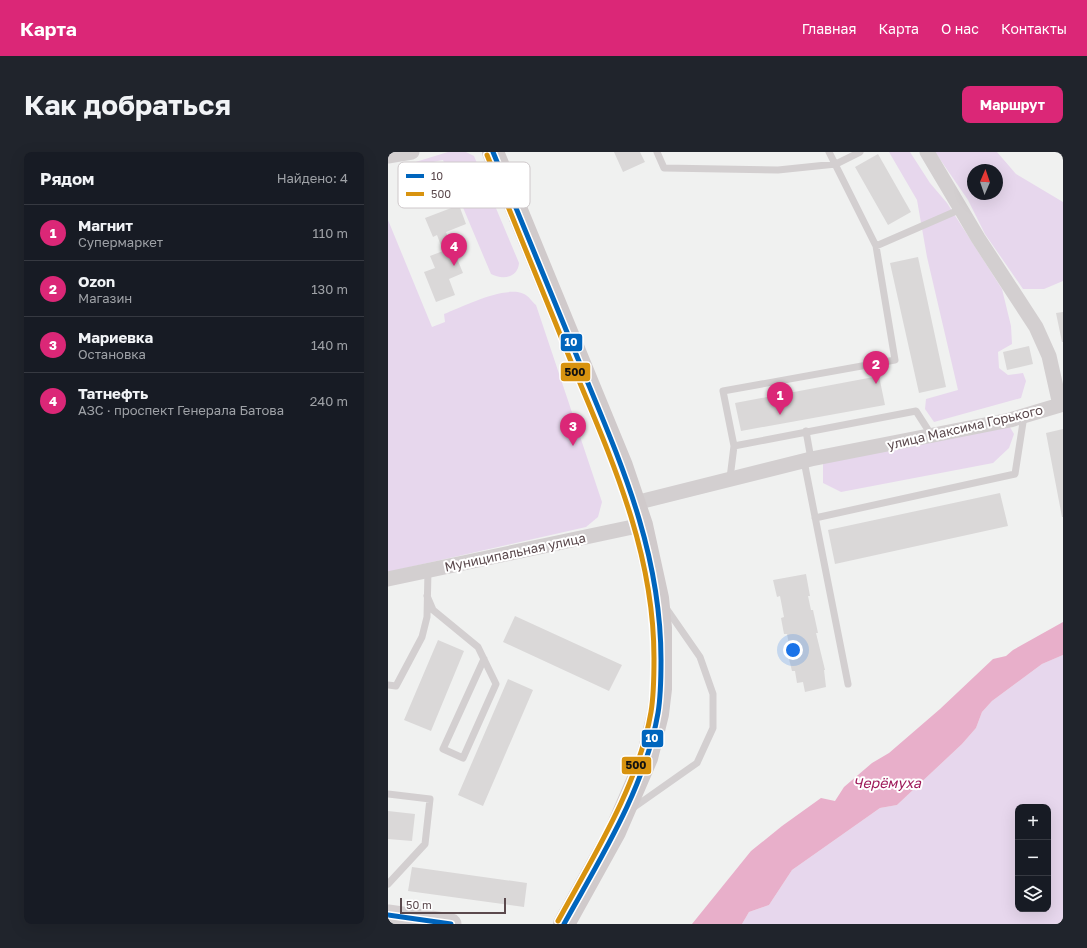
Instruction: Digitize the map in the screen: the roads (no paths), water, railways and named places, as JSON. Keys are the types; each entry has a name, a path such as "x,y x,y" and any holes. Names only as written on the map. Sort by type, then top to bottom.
{"main road":[{"path":"493,152 497,162"},
{"path":"516,208 596,401 635,503 642,525 658,598 661,636 658,714 647,758 623,815 564,924"}],"street":[{"path":"388,156 412,152"},
{"name":"улица Максима Горького","path":"635,503 730,478 808,460 933,436 1024,416 1062,405 1049,356 1036,327 961,209 927,152"},
{"name":"Муниципальная улица","path":"388,579 642,525"},
{"path":"388,916 452,924"}],"lane":[{"path":"657,152 664,168 778,170 836,164 860,152"},
{"path":"730,478 734,446 723,391 895,360 876,246 829,152"},
{"path":"876,246 961,209"},
{"path":"734,446 916,411 933,436"},
{"path":"815,518 1016,474 1024,416"},
{"path":"806,431 815,518 848,684"},
{"path":"388,685 396,686 422,637 426,617 428,570"},
{"path":"427,596 433,610 478,647 484,659 496,684 463,758 443,749 484,659"},
{"path":"623,815 697,763 713,728 713,694 700,657 658,598"},
{"path":"388,794 430,799 425,844 388,884"}],"water":[{"name":"Черёмуха","path":"1063,622 1063,655 1042,664 992,701 982,712 976,728 962,744 897,805 880,808 792,870 769,905 749,912 742,924 692,924 751,851 782,826 821,798 835,801 844,787 872,763 889,753 940,709 993,659 1006,656 1013,650"}],"place":[{"name":"Татнефть","path":"454,266"},
{"name":"Ozon","path":"876,384"},
{"name":"Магнит","path":"780,415"},
{"name":"Мариевка","path":"573,446"}]}
